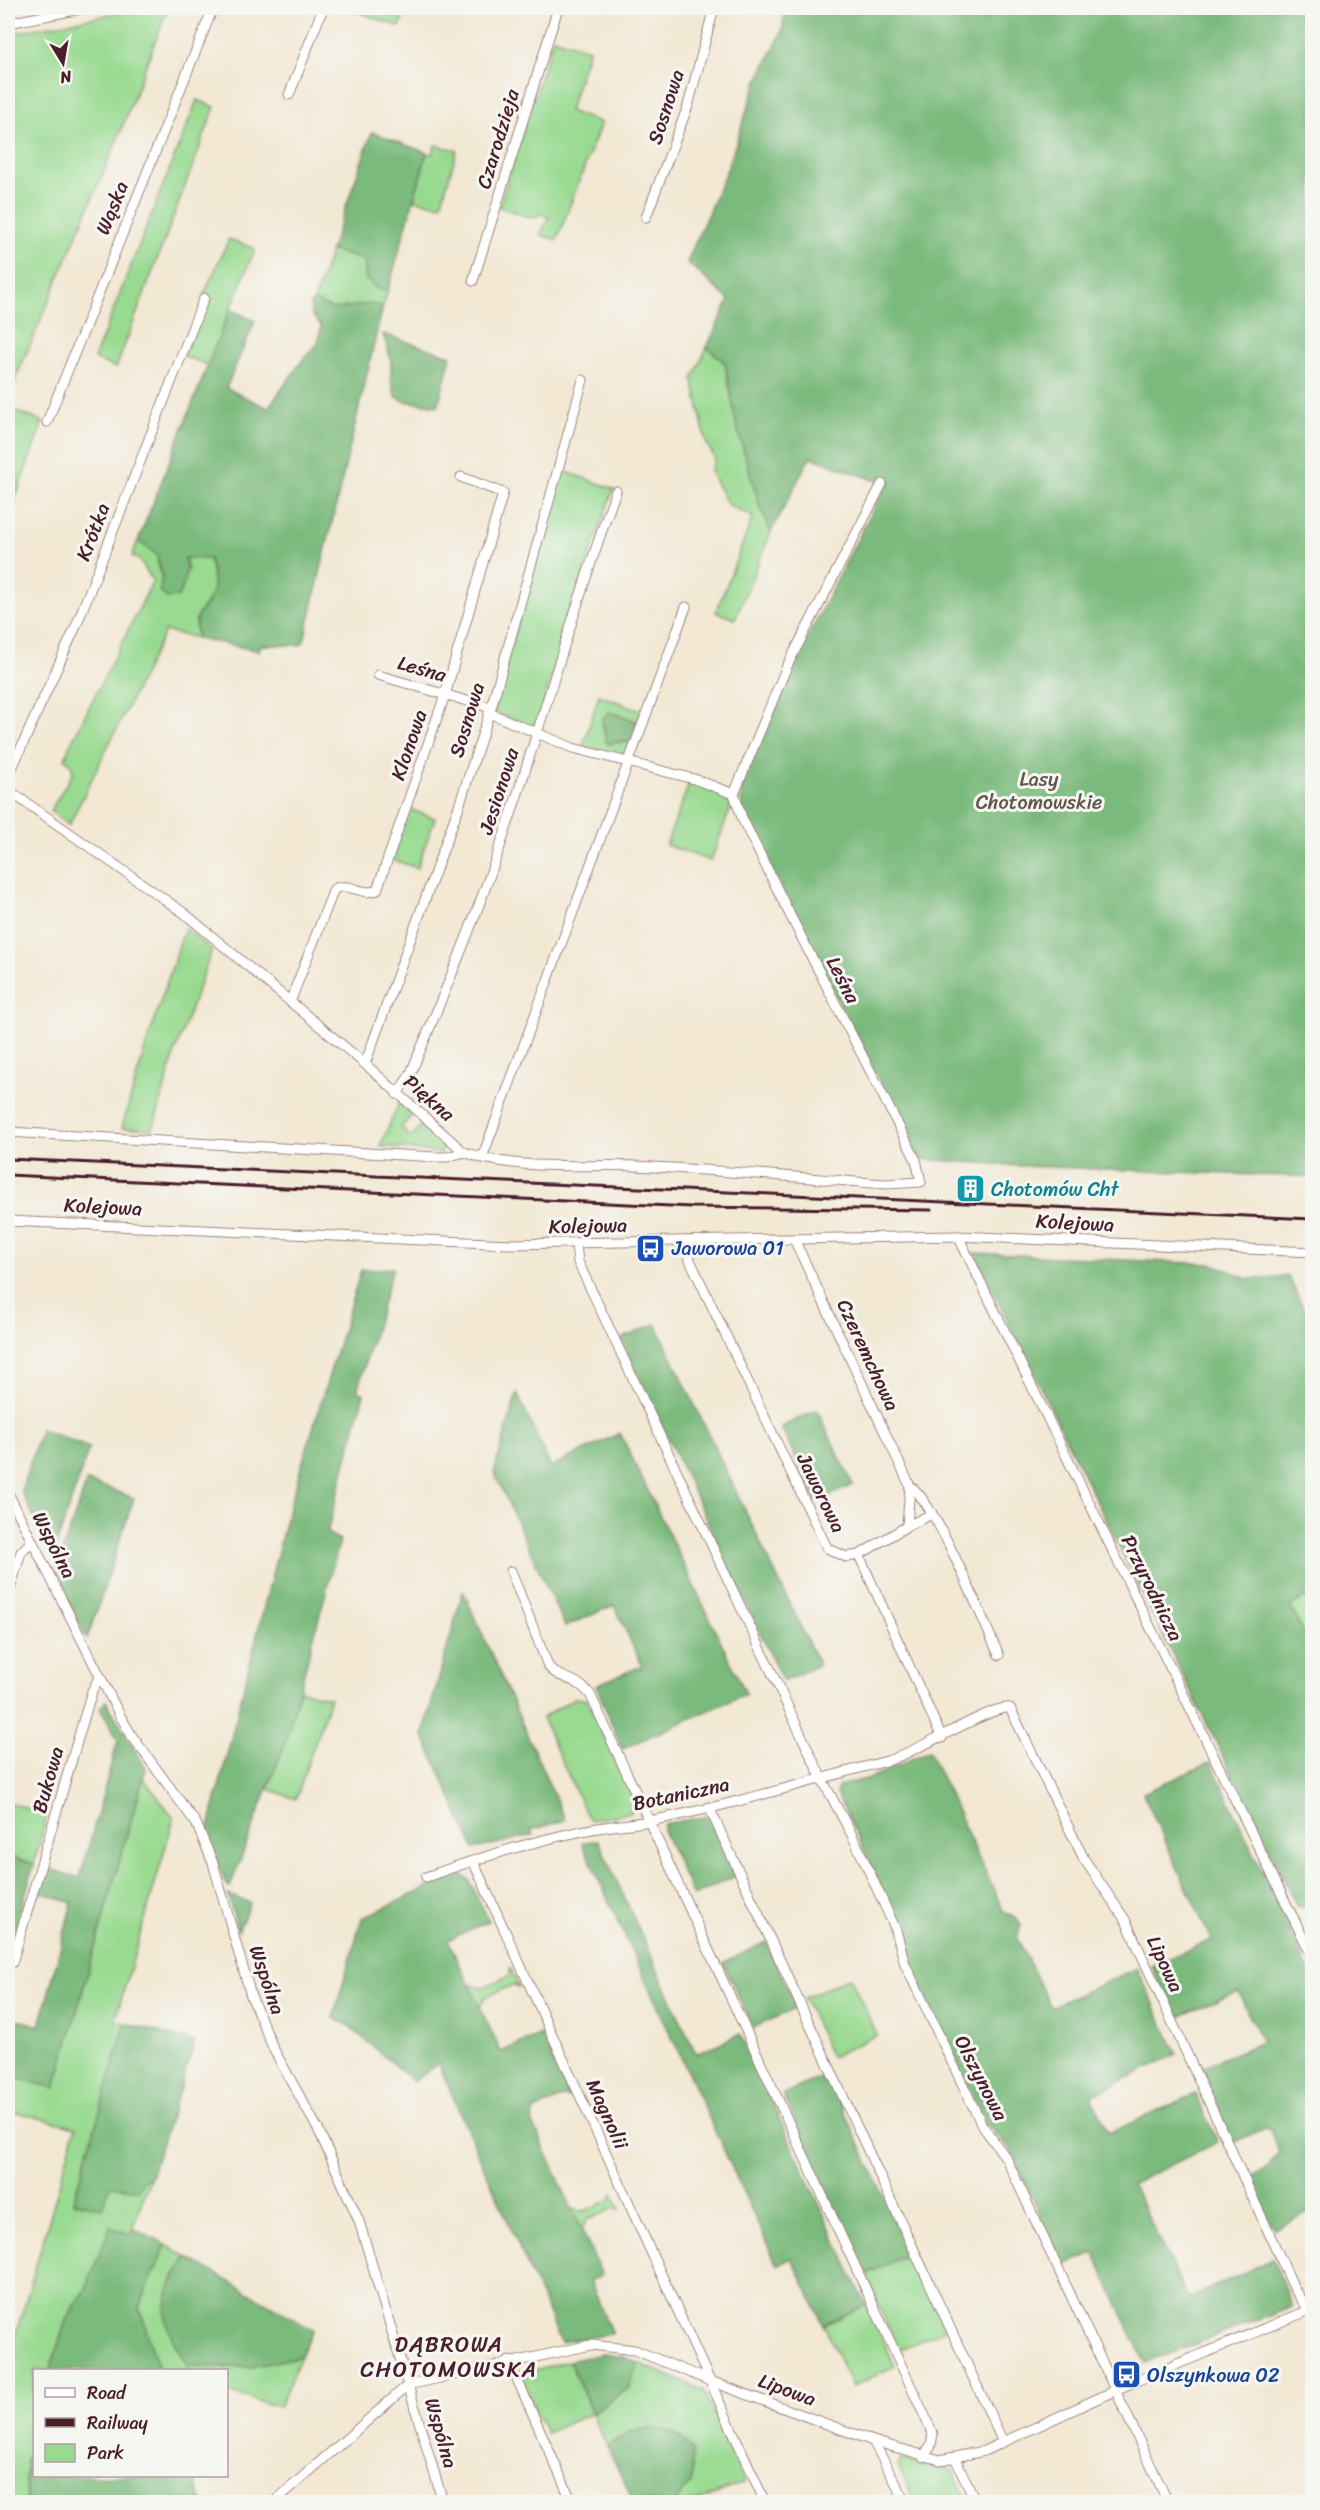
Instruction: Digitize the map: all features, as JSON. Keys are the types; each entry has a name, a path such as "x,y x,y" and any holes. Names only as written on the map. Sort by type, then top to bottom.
{"street":[{"path":"8,23 86,8"},
{"name":"Wąska","path":"47,422 213,8"},
{"path":"289,95 323,8"},
{"name":"Czarodzieja","path":"473,281 558,8"},
{"name":"Sosnowa","path":"646,217 688,106 714,8"},
{"name":"Krótka","path":"8,777 76,626 204,298"},
{"name":"Sosnowa","path":"364,1064 459,809 490,710 583,380"},
{"name":"Klonowa","path":"290,1002 334,889 347,887 368,892 377,890 445,695 503,493 461,477"},
{"path":"734,794 787,666 882,484"},
{"name":"Jesionowa","path":"397,1094 410,1075 465,944 537,732 574,607 616,491"},
{"path":"482,1158 686,608"},
{"name":"Leśna","path":"378,675 490,710 573,748 627,764 694,779 734,794 742,818 915,1160 921,1182"},
{"name":"Piękna","path":"8,790 184,913 364,1064 464,1152 482,1158 524,1163 637,1166 885,1184 921,1182"},
{"path":"8,1132 447,1158 464,1152"},
{"name":"Kolejowa","path":"8,1221 576,1245 958,1236 1312,1252"},
{"name":"Przyrodnicza","path":"958,1236 1312,1956"},
{"name":"Czeremchowa","path":"794,1239 910,1486 908,1526"},
{"name":"Jaworowa","path":"685,1242 689,1258 827,1548 846,1557 859,1555"},
{"name":"Olszynowa","path":"576,1245 578,1262 822,1779 855,1841 896,1930 905,1964 982,2125 1006,2158 1168,2502"},
{"name":"Czeremchowa","path":"910,1486 920,1493 932,1514 999,1655"},
{"name":"Wspólna","path":"8,1493 132,1736 196,1823 213,1863 251,1996 274,2050 319,2131 359,2222 443,2502"},
{"path":"932,1514 859,1555 942,1738"},
{"path":"8,1596 21,1552 32,1541"},
{"path":"511,1571 548,1666 561,1676 576,1680 590,1694 650,1821 933,2434 931,2445 923,2457"},
{"name":"Bukowa","path":"12,1963 92,1691 100,1676"},
{"name":"Lipowa","path":"274,2502 408,2385 509,2361 591,2345 610,2345 635,2350 710,2381 873,2440 923,2457 940,2460 955,2458 1003,2442 1117,2390 1311,2309 1295,2290 1126,1922 1084,1859 1015,1713 1010,1708 1003,1707 942,1738"},
{"name":"Botaniczna","path":"426,1877 473,1861 584,1830 650,1821 822,1779 903,1756 942,1738"},
{"path":"709,1807 1003,2442"},
{"name":"Magnolii","path":"473,1861 765,2502"},
{"path":"509,2361 572,2502"},
{"path":"873,2440 906,2502"},
{"path":"955,2458 976,2502"}],"green space":[{"path":"143,8 168,8 116,143 8,397 8,34"},
{"path":"353,8 406,8 400,27 352,10"},
{"name":"Lasy Chotomowskie","path":"786,8 1312,8 1312,1177 1022,1166 919,1159 747,821 741,801 742,786 798,656 886,484 810,457 771,532 759,504 736,423 725,363 707,347 729,300 687,262 728,167 756,84 782,32"},
{"path":"553,38 589,49 569,111 601,123 557,240 540,235 549,217 541,214 533,218 499,207"},
{"path":"197,100 215,107 116,368 94,359"},
{"path":"372,132 427,153 388,290 377,289 366,279 364,260 331,250"},
{"path":"435,145 457,150 441,205 414,200 427,153 433,154"},
{"path":"229,239 255,249 208,365 183,356 209,297 204,294"},
{"path":"331,250 365,260 364,272 377,289 388,290 383,306 370,304 333,309 314,301"},
{"path":"314,301 333,309 370,304 383,306 304,641 301,645 261,645 259,651 197,638 197,616 209,599 213,588 209,559 185,558 186,573 179,596 168,599 160,591 162,573 156,554 138,541 230,309 255,321 226,388 268,408 307,354 318,344 321,326 312,315 310,304"},
{"path":"383,334 451,356 438,406 404,401 395,396 391,379 391,360"},
{"path":"707,347 725,363 736,423 759,504 771,532 735,619 716,612 753,517 728,505 710,471 715,459 706,442 693,379"},
{"path":"8,408 43,422 8,519"},
{"path":"561,470 614,489 574,598 538,724 533,727 493,712"},
{"path":"138,541 156,554 162,581 188,570 185,558 209,559 213,588 209,599 197,616 197,638 165,631 69,825 50,811 73,773 71,764 65,759 69,747 153,581 139,559 132,556"},
{"path":"599,695 642,711 637,722 618,714 602,723 607,744 630,742 626,753 619,756 583,746"},
{"path":"609,712 637,722 630,742 617,741 607,744 602,719"},
{"path":"690,781 726,794 731,807 711,861 666,845"},
{"path":"408,809 435,818 417,868 391,859"},
{"path":"185,928 212,950 175,1052 153,1129 122,1128 146,1045"},
{"path":"399,1103 413,1114 401,1128 411,1137 423,1123 446,1143 440,1153 380,1146"},
{"path":"974,1253 1213,1264 1248,1279 1288,1276 1312,1326 1312,1607 1307,1596 1290,1606 1312,1652 1312,1904 1304,1908 1297,1906"},
{"path":"393,1268 357,1391 364,1394 327,1533 340,1540 285,1743 230,1887 226,1885 207,1835 288,1511 361,1270"},
{"path":"656,1324 819,1665 783,1681 621,1339"},
{"path":"517,1393 551,1467 620,1433 746,1694 622,1749 596,1685 642,1666 614,1605 565,1627 494,1472"},
{"path":"817,1410 853,1485 816,1502 781,1427"},
{"path":"41,1429 89,1448 53,1555 21,1491"},
{"path":"87,1481 134,1498 87,1639 54,1575"},
{"path":"463,1591 565,1820 531,1830 533,1835 474,1849 423,1735"},
{"path":"1307,1596 1312,1607 1312,1652 1290,1605"},
{"path":"300,1690 330,1698 296,1799 268,1789"},
{"path":"574,1698 587,1700 636,1805 631,1813 589,1820 542,1718"},
{"path":"106,1701 146,1768 55,2088 8,2076 8,2017 40,2026 72,1903 43,1893 38,1894 46,1865 49,1869 80,1878 118,1740 100,1708"},
{"path":"929,1751 1004,1912 1016,1917 1021,1925 1017,1938 1051,2007 1137,1968 1177,2054 1091,2096 1109,2133 1195,2094 1218,2142 1132,2184 1188,2299 1273,2259 1292,2307 1145,2363 1094,2253 1063,2265 1010,2149 984,2121 906,1955 899,1923 836,1792 839,1786 870,1778"},
{"path":"1211,1762 1312,1978 1312,2210 1274,2229 1249,2177 1268,2168 1279,2152 1270,2130 1265,2128 1232,2143 1198,2069 1262,2042 1238,1992 1175,2018 1151,1966 1211,1940 1143,1793"},
{"path":"143,1778 174,1818 115,2021 126,2023 73,2202 110,2186 138,2189 143,2180 150,2179 130,2235 110,2228 84,2293 74,2306 63,2330 50,2369 33,2369 33,2445 26,2460 26,2502 8,2502 8,2362 76,2127 15,2112 8,2139 8,2076 55,2087"},
{"path":"8,1802 47,1815 34,1864 8,1856"},
{"path":"708,1816 736,1876 693,1896 663,1830 664,1824"},
{"path":"598,1840 696,2054 740,2034 866,2305 824,2325 792,2258 777,2265 582,1843"},
{"path":"8,1856 34,1864 11,1946 8,1945"},
{"path":"459,1873 469,1880 489,1921 448,1940 501,2052 541,2034 569,2098 563,2097 535,2110 532,2121 602,2275 590,2281 612,2334 561,2342 438,2063 414,2082 348,2025 333,2018 362,1918"},
{"path":"228,1895 250,1903 238,1931"},
{"path":"766,1942 797,2008 753,2028 723,1963"},
{"path":"510,1967 519,1987 513,1985 485,1997 480,2008 469,1984 482,1988 510,1975"},
{"path":"850,1977 877,2035 831,2057 804,1998"},
{"path":"126,2023 195,2042 150,2179 143,2180 138,2190 110,2186 102,2208 73,2202"},
{"path":"827,2074 910,2253 866,2274 783,2094"},
{"path":"613,2193 620,2210 614,2208 587,2220 581,2232 570,2208 582,2212 610,2200"},
{"path":"110,2227 130,2234 134,2229 166,2245 139,2307 159,2369 50,2369 63,2330 74,2306 84,2293"},
{"path":"166,2245 187,2257 173,2278 188,2366 251,2367 301,2356 279,2407 228,2392 228,2369 159,2369 139,2307"},
{"path":"910,2253 945,2329 898,2351 866,2274"},
{"path":"187,2257 313,2330 301,2356 251,2367 188,2366 171,2336 165,2311 171,2287"},
{"path":"866,2305 895,2366 852,2387 824,2325"},
{"path":"602,2354 623,2357 638,2363 628,2389 592,2413 569,2361"},
{"path":"569,2361 592,2413 546,2433 519,2374"},
{"path":"638,2363 703,2390 744,2482 696,2502 675,2502 691,2483 630,2432 607,2446 592,2413 628,2389"},
{"path":"650,2428 674,2434 693,2450 691,2483 675,2502 634,2502 607,2446 630,2432"},
{"path":"33,2445 33,2477 194,2477 203,2502 26,2502 26,2460"},
{"path":"901,2460 953,2470 967,2502 915,2502 898,2465"}],"railway":[{"path":"8,1159 1312,1219"},
{"path":"8,1175 692,1207 931,1210"}],"place":[{"name":"Chotomów Cht","path":"970,1189"},
{"name":"Jaworowa 01","path":"651,1248"},
{"name":"Olszynkowa 02","path":"1126,2375"}],"district":[{"name":"DĄBROWA CHOTOMOWSKA","path":"449,2356"}]}
